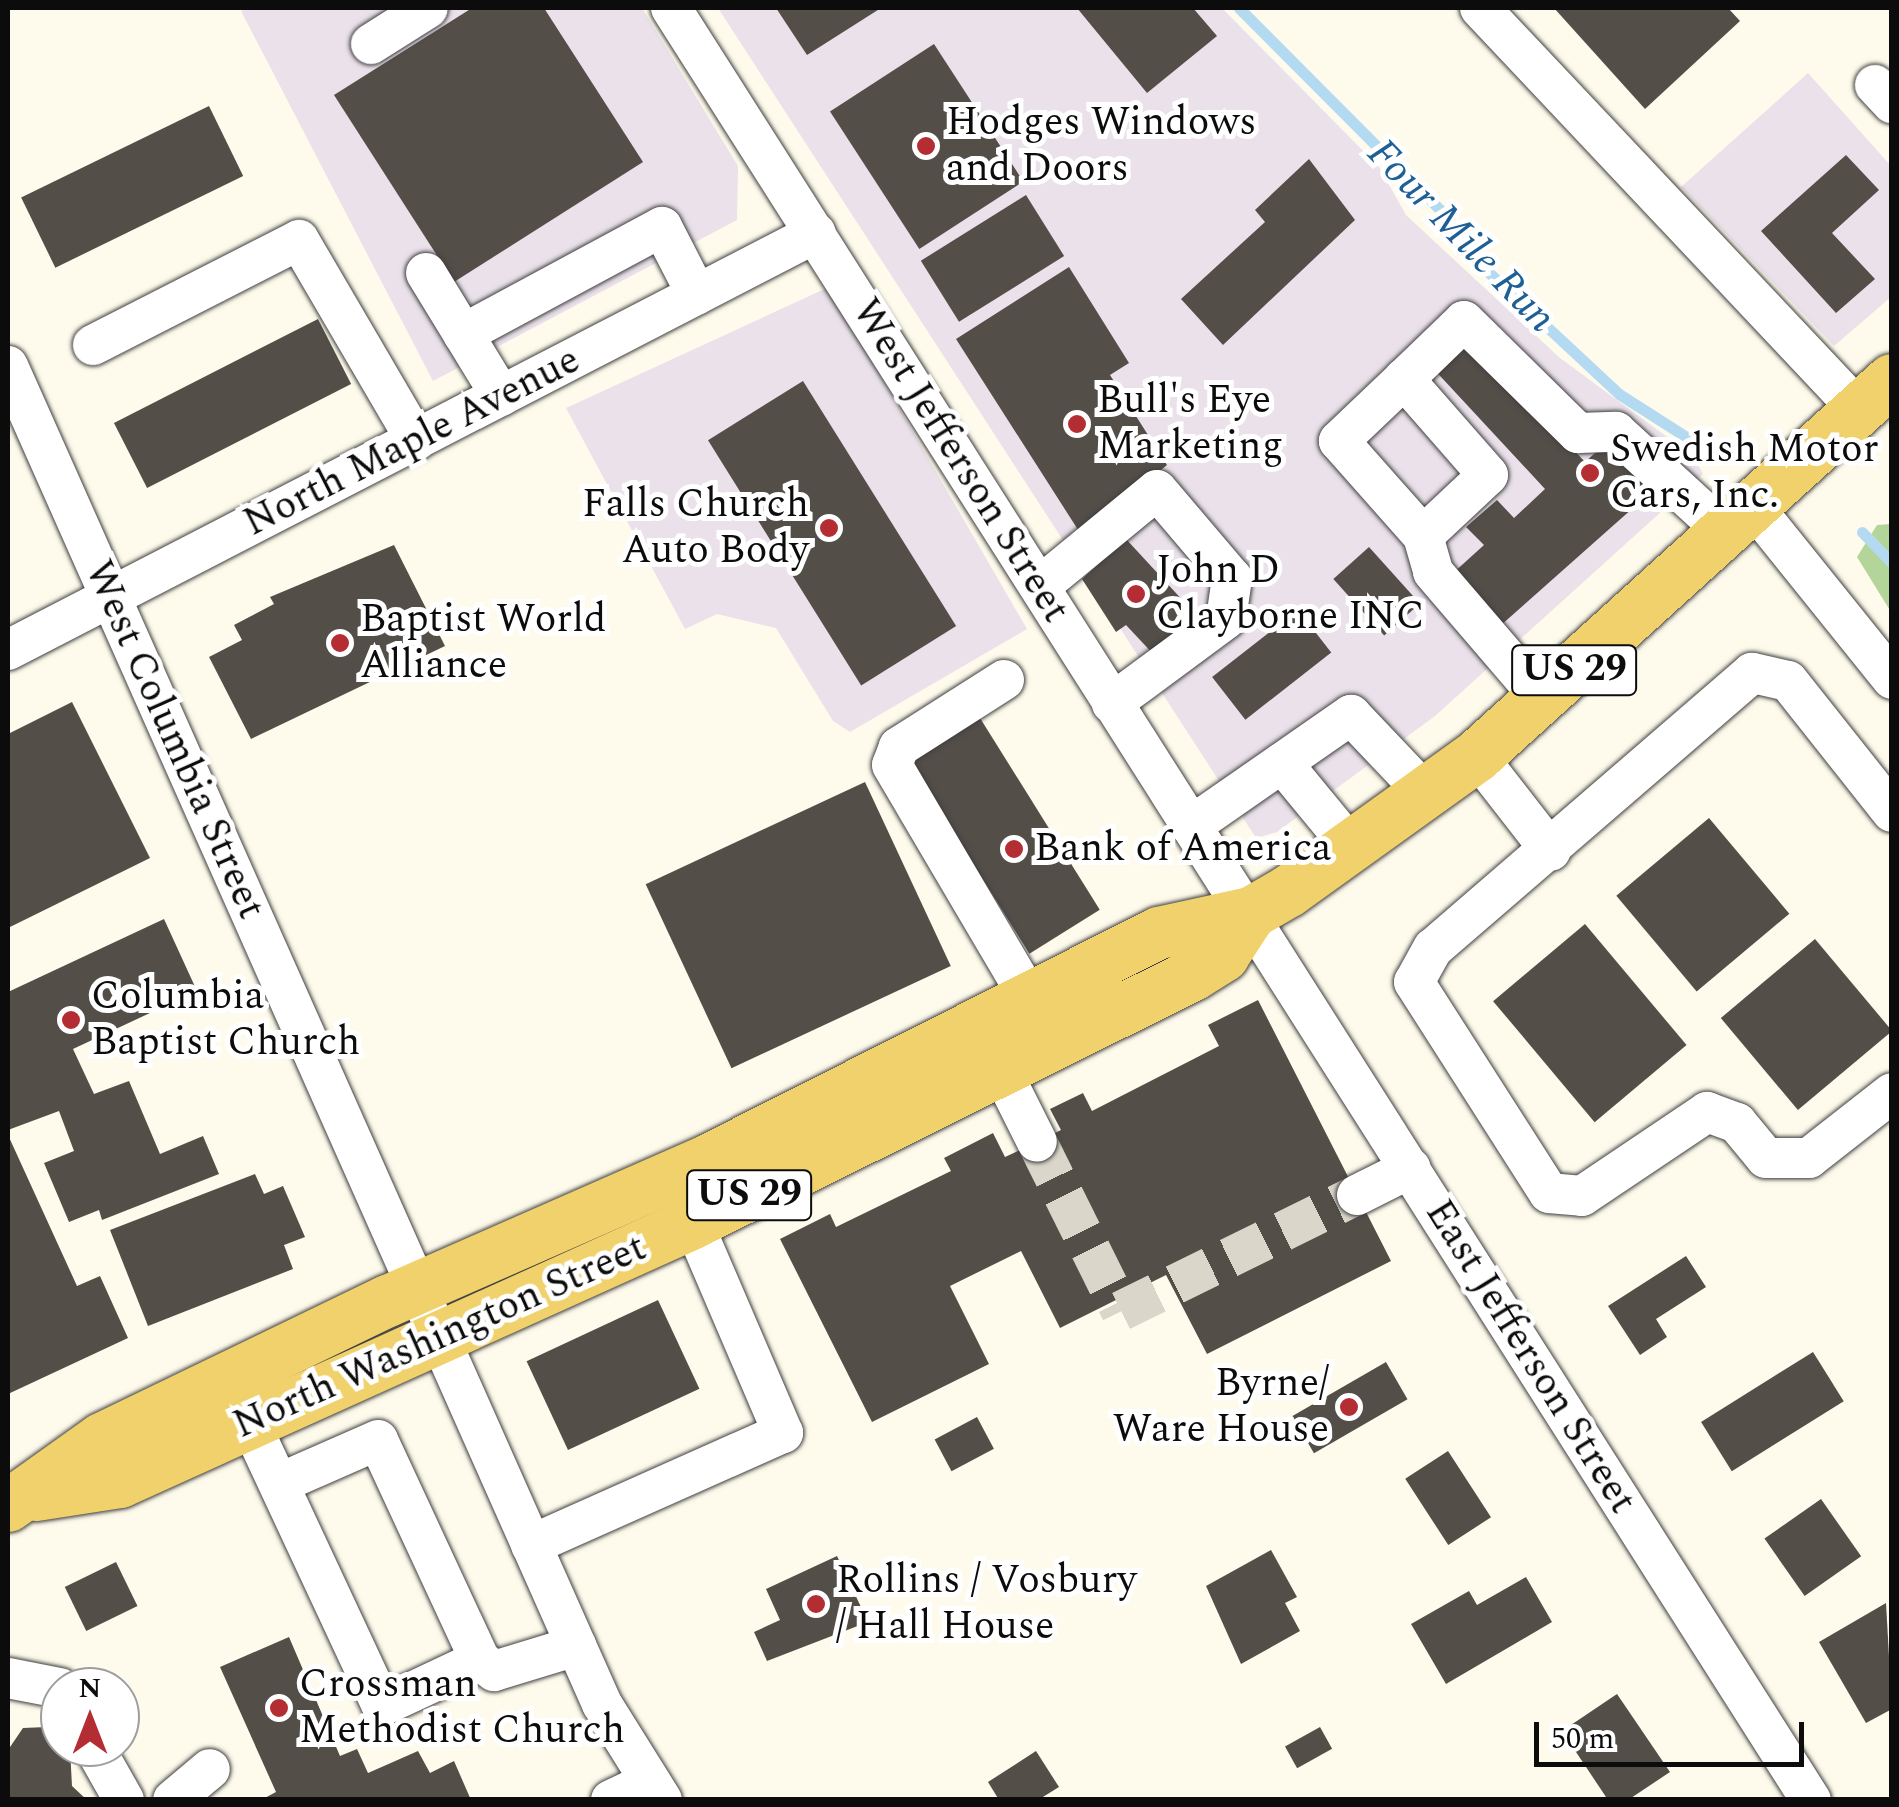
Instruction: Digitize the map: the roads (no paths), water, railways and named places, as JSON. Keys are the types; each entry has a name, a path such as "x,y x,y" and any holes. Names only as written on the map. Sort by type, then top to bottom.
{"main road":[{"name":"North Washington Street","path":"19,1501 102,1439 416,1288 709,1160 1160,933 1251,914 1353,849 1477,756 1875,396"},
{"name":"North Washington Street","path":"19,1501 120,1482 437,1335 693,1223 1223,956 1251,914"},
{"path":"1030,998 1056,1043"}],"street":[{"path":"371,44 428,8"},
{"name":"West Jefferson Street","path":"671,8 1112,703 1251,914"},
{"path":"1480,8 1875,396"},
{"path":"464,334 662,227 697,295"},
{"name":"North Maple Avenue","path":"8,650 816,233"},
{"path":"93,345 300,240 416,440"},
{"path":"426,273 501,396"},
{"path":"1542,699 1433,572 1423,536 1339,441 1464,321 1578,433 1616,432 1739,519 1892,678"},
{"name":"West Columbia Street","path":"8,366 576,1646 656,1791"},
{"path":"1404,379 1488,475 1423,536"},
{"path":"1040,586 1157,490 1232,578 1226,618 1112,703"},
{"path":"1892,812 1788,681 1761,672 1433,948 1414,982 1549,1193 1582,1196 1707,1112 1736,1122 1766,1158 1809,1158 1892,1092"},
{"path":"1004,680 899,748 892,765 1030,998"},
{"path":"1191,826 1356,715 1427,795"},
{"path":"1477,756 1551,851"},
{"path":"1282,763 1353,849"},
{"name":"East Jefferson Street","path":"1251,914 1812,1800"},
{"path":"1001,1070 1037,1142"},
{"path":"1357,1195 1410,1168"},
{"path":"531,1544 783,1433 693,1223"},
{"path":"250,1423 382,1706 480,1660"},
{"path":"280,1483 378,1440 480,1660 494,1671 576,1646"},
{"path":"8,1678 40,1684"},
{"path":"105,1767 124,1800"},
{"path":"174,1800 210,1769"},
{"path":"611,1800 656,1791"}],"waterway":[{"name":"Four Mile Run","path":"1239,8 1440,210 1485,269 1619,394 1699,445"},
{"name":"Four Mile Run","path":"1862,532 1892,563"}],"tunnel":[{"path":"1037,1142 1121,1311 1357,1195"}],"place":[{"name":"Hodges Windows and Doors","path":"926,146"},
{"name":"Bull's Eye Marketing","path":"1077,424"},
{"name":"Swedish Motor Cars, Inc.","path":"1590,473"},
{"name":"Falls Church Auto Body","path":"829,528"},
{"name":"John D Clayborne INC","path":"1136,594"},
{"name":"Baptist World Alliance","path":"340,643"},
{"name":"Bank of America","path":"1014,849"},
{"name":"Columbia Baptist Church","path":"71,1020"},
{"name":"Byrne/ Ware House","path":"1349,1407"},
{"name":"Rollins / Vosbury / Hall House","path":"816,1604"},
{"name":"Crossman Methodist Church","path":"279,1708"}]}
